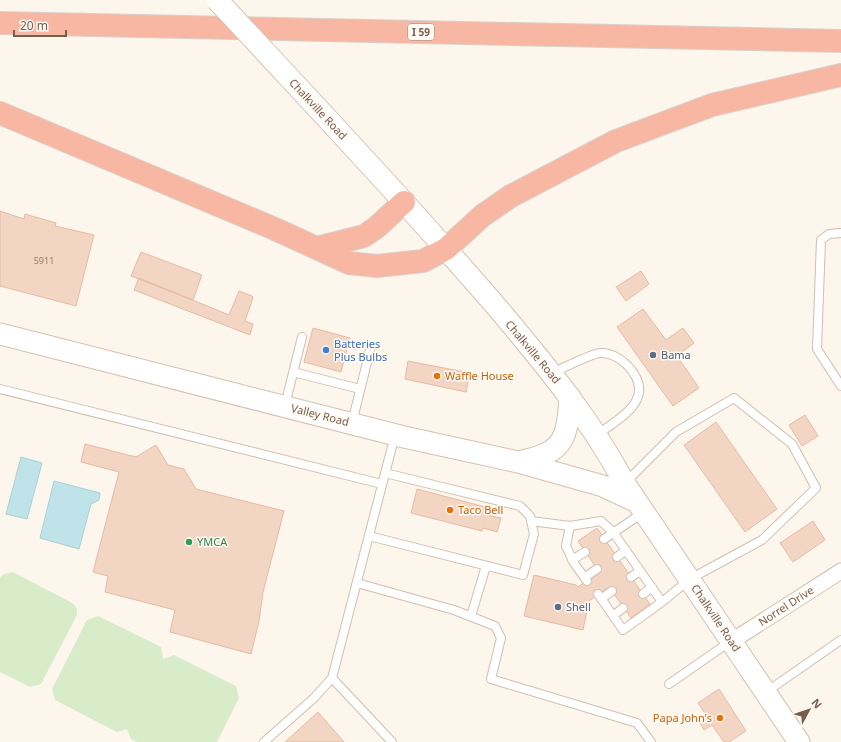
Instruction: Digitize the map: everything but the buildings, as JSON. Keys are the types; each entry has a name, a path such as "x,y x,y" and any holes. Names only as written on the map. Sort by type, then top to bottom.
{"highway":[{"name":"I 59","path":"0,23 841,41"},
{"path":"0,113 275,229 349,263 377,266 423,261 446,249 482,216 511,196 616,141 712,105 841,75"},
{"path":"317,248 364,236 377,227 404,202"}],"main road":[{"name":"Chalkville Road","path":"217,0 404,202 552,373 570,397 613,462 625,484 799,742"},
{"name":"Valley Road","path":"0,334 352,424 518,462 603,486 641,507"},
{"path":"518,462 545,454 556,448 563,440 567,426 570,397"}],"street":[{"name":"Norrel Drive","path":"732,641 841,571"}],"lane":[{"path":"841,233 829,234 821,240 817,349 841,386"},
{"path":"285,406 302,337"},
{"path":"352,424 370,350"},
{"path":"552,373 600,352 622,360 634,372 639,385 638,399 631,409 596,436"},
{"path":"293,372 360,389"},
{"path":"0,389 382,484"},
{"path":"612,591 599,597 623,630 662,602 690,579 762,540 816,488 792,444 734,398 676,432 625,484"},
{"path":"264,742 314,698 332,678 395,434"},
{"path":"369,536 523,575 534,534 530,516 520,506 385,473"},
{"path":"604,539 614,532 641,507"},
{"path":"531,521 570,526 601,521 614,532 662,602"},
{"path":"570,526 566,546 572,560 586,579 597,569"},
{"path":"617,557 626,550"},
{"path":"572,560 585,552"},
{"path":"472,616 486,566"},
{"path":"631,577 640,571"},
{"path":"357,583 472,616 495,626 501,638 491,679 637,723 651,742"},
{"path":"643,594 652,587"},
{"path":"613,616 623,608"},
{"path":"765,692 841,640"},
{"path":"669,684 732,641"},
{"path":"332,678 392,742"}],"green space":[{"path":"13,572 74,604 77,609 77,615 41,684 30,687 0,672 0,578 2,575"},
{"path":"98,616 161,647 163,659 174,655 236,686 239,698 217,742 137,742 131,739 127,729 117,732 55,700 52,689 87,620"}],"water":[{"path":"21,457 42,463 27,519 6,514"},
{"path":"54,481 100,493 99,500 91,504 79,549 40,538"}],"place":[{"name":"Batteries Plus Bulbs","path":"326,350"},
{"name":"Bama","path":"653,355"},
{"name":"Waffle House","path":"437,376"},
{"name":"Taco Bell","path":"450,510"},
{"name":"YMCA","path":"189,542"},
{"name":"Shell","path":"558,607"},
{"name":"Papa John's","path":"720,718"}]}
